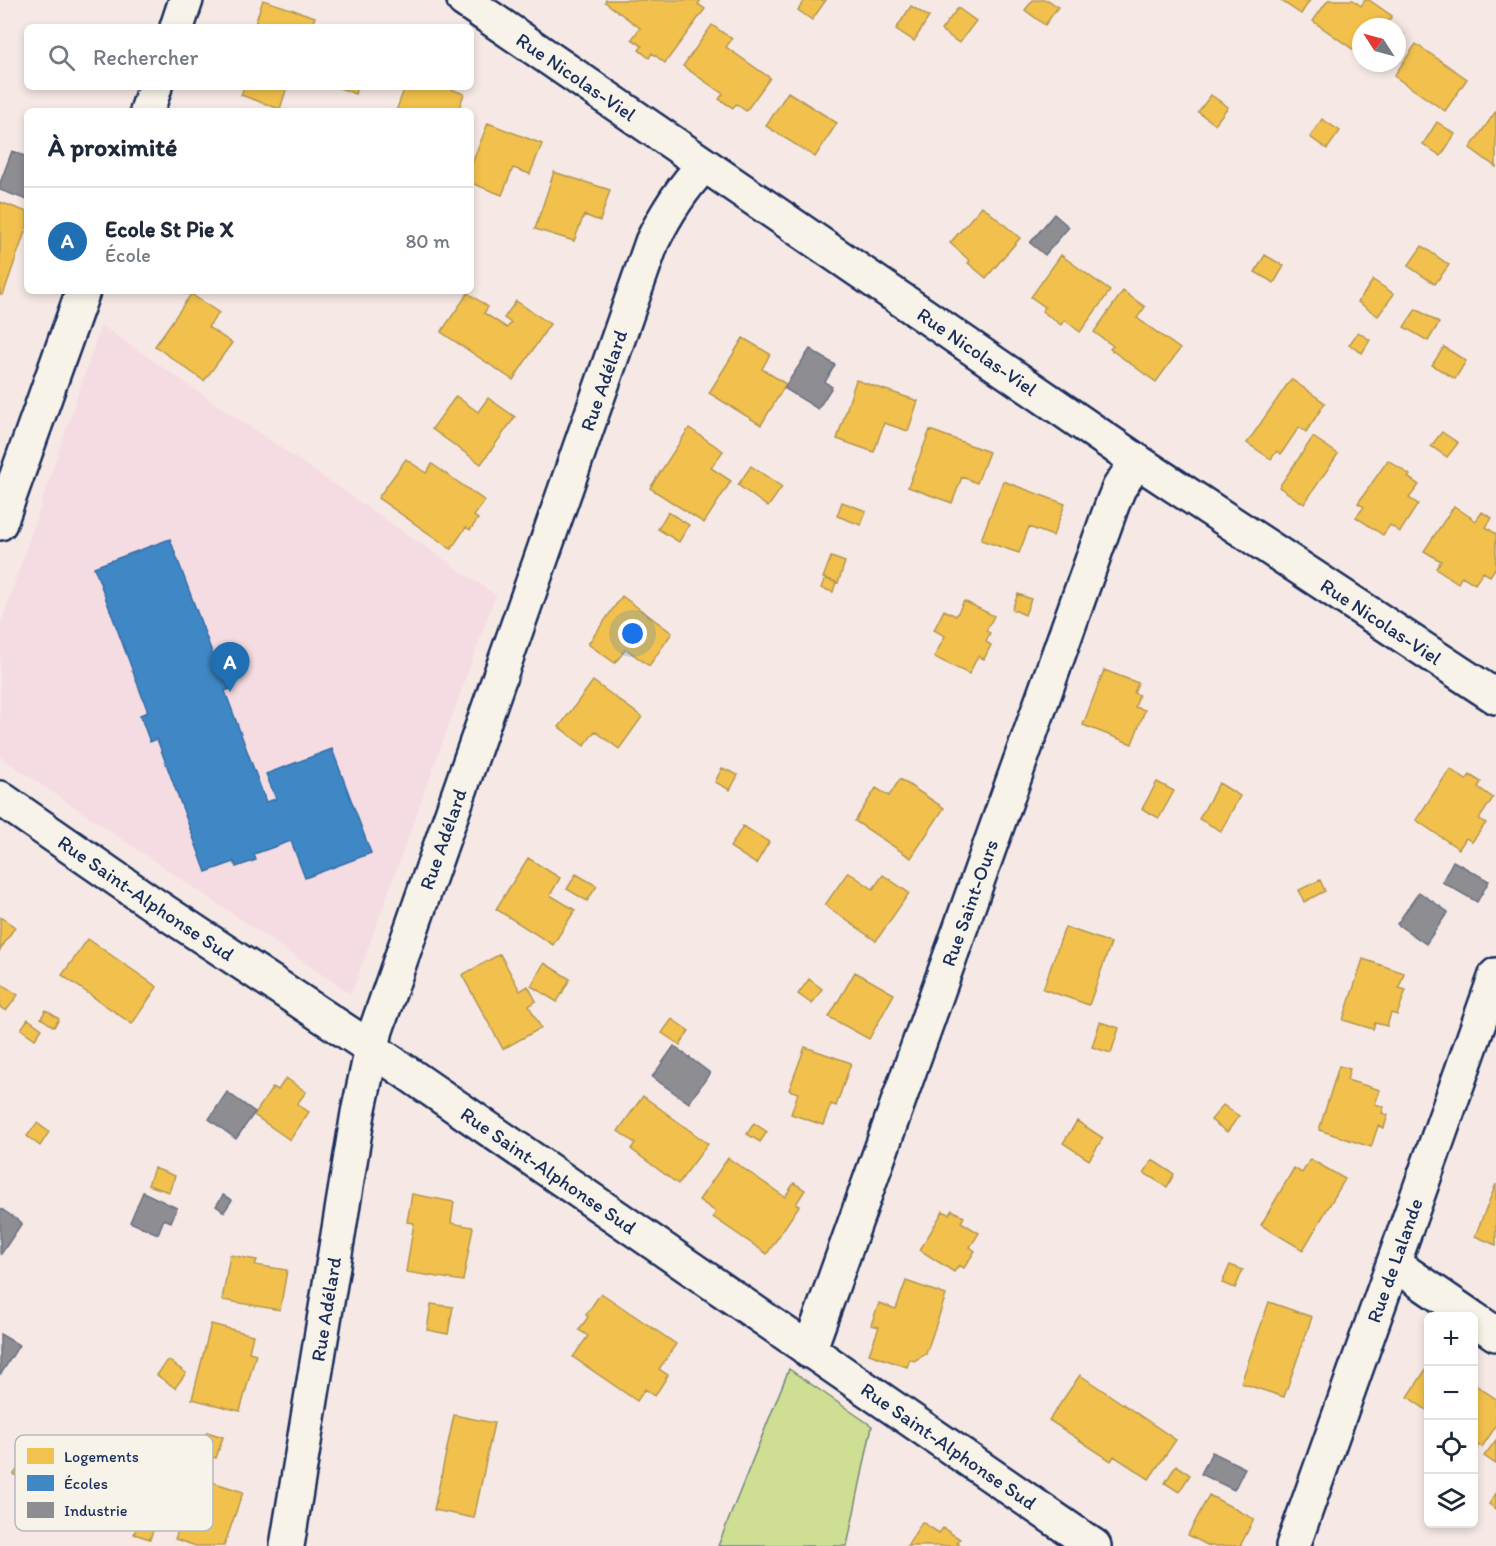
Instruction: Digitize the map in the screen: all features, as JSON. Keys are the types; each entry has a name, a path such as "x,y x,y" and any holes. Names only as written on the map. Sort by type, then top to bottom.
{"street":[{"path":"178,24 186,0"},
{"name":"Rue Nicolas-Viel","path":"464,0 1137,461 1496,697"},
{"path":"148,108 154,90"},
{"name":"Rue Adélard","path":"287,1546 358,1113 371,1048 652,242 664,217 704,165"},
{"path":"0,523 82,294"},
{"name":"Rue Saint-Ours","path":"809,1351 1112,505 1119,488 1137,461"},
{"name":"Rue Saint-Alphonse Sud","path":"0,798 150,902 371,1048 1094,1546"},
{"name":"Rue de Lalande","path":"1293,1546 1496,975"},
{"path":"1394,1264 1463,1312"},
{"path":"1478,1322 1496,1334"}],"shaded area":[{"path":"101,325 496,595 353,990 349,993 0,757 0,626"}],"green space":[{"path":"789,1369 872,1426 847,1546 718,1546"}],"building: Logements":[{"path":"263,0 315,17 312,24 255,24"},
{"path":"606,0 701,0 698,4 705,9 665,63 652,53 649,58 639,50 642,46 632,39 640,28 605,2"},
{"path":"805,0 826,0 812,20 798,10"},
{"path":"1033,0 1048,0 1058,7 1045,25 1025,10"},
{"path":"1280,0 1310,0 1301,14"},
{"path":"1328,0 1353,0 1361,6 1365,0 1369,0 1392,16 1391,18 1352,18 1352,49 1313,21"},
{"path":"911,6 929,17 914,41 896,29"},
{"path":"958,8 976,21 959,43 941,30"},
{"path":"712,25 732,39 726,47 770,78 746,111 736,104 733,108 719,99 723,94 683,66"},
{"path":"1416,44 1467,79 1445,111 1394,76 1397,72 1406,72 1406,59"},
{"path":"243,90 286,90 280,108 241,95"},
{"path":"345,90 356,90 355,94"},
{"path":"404,90 453,90 464,94 459,108 397,108"},
{"path":"788,92 837,123 815,157 766,126"},
{"path":"1211,95 1228,107 1215,124 1198,112"},
{"path":"1496,111 1496,167 1470,148"},
{"path":"1322,119 1340,131 1327,149 1310,137"},
{"path":"1437,122 1455,134 1441,156 1423,144"},
{"path":"488,123 542,144 530,174 513,168 502,195 474,184 474,158"},
{"path":"554,172 610,190 600,221 584,215 574,241 535,229"},
{"path":"0,202 24,211 24,235 3,295 0,294"},
{"path":"982,206 1020,238 986,278 950,243"},
{"path":"1422,246 1449,265 1435,284 1408,266"},
{"path":"1061,255 1110,291 1080,332 1065,320 1061,325 1042,311 1045,307 1031,297"},
{"path":"1265,255 1284,266 1274,283 1255,272"},
{"path":"1373,280 1394,294 1378,316 1358,302"},
{"path":"1123,291 1145,307 1137,318 1180,349 1156,382 1110,349 1113,346 1094,332"},
{"path":"191,294 219,313 208,327 232,343 204,381 155,346"},
{"path":"467,294 488,307 484,313 507,328 511,323 504,318 516,301 550,324 513,380 441,332"},
{"path":"1416,309 1439,323 1428,341 1404,327"},
{"path":"1358,332 1370,340 1362,353 1349,345"},
{"path":"743,338 770,354 762,369 786,384 761,425 709,393"},
{"path":"1444,347 1466,361 1455,379 1432,365"},
{"path":"1291,379 1325,403 1306,432 1299,427 1281,454 1277,451 1271,459 1247,443"},
{"path":"856,380 918,401 908,431 884,423 874,452 837,439"},
{"path":"456,396 478,412 488,398 515,417 481,464 432,429"},
{"path":"689,428 723,451 711,468 731,481 704,523 650,488"},
{"path":"930,430 989,452 977,483 962,477 952,503 908,487"},
{"path":"1442,432 1458,443 1447,457 1431,446"},
{"path":"1313,437 1338,454 1304,504 1279,487"},
{"path":"406,459 426,473 432,464 485,501 474,516 478,519 470,530 466,527 451,549 378,498"},
{"path":"1388,460 1410,475 1408,477 1419,485 1409,498 1418,504 1400,532 1390,525 1383,535 1356,517 1364,507 1358,503"},
{"path":"751,466 782,487 768,507 738,485"},
{"path":"1003,481 1065,504 1053,536 1029,527 1019,553 981,540"},
{"path":"842,502 866,511 861,525 837,516"},
{"path":"1454,506 1476,521 1482,512 1492,518 1486,527 1496,534 1496,567 1490,576 1483,572 1475,584 1462,576 1458,583 1436,568 1441,561 1424,551"},
{"path":"668,512 689,525 679,542 658,529"},
{"path":"831,557 845,562 838,583 823,578"},
{"path":"825,578 836,582 833,592 821,588"},
{"path":"1018,594 1031,599 1025,615 1012,609"},
{"path":"622,596 672,633 649,666 626,649 615,663 588,644"},
{"path":"964,601 994,616 986,631 990,633 986,642 991,645 984,659 978,656 969,674 934,657 945,636 934,630 944,610 956,616"},
{"path":"1104,670 1138,683 1134,693 1139,695 1135,707 1145,710 1132,744 1083,725"},
{"path":"593,681 642,717 619,749 595,731 584,746 559,727"},
{"path":"722,768 738,775 730,790 715,782"},
{"path":"1450,769 1466,780 1470,775 1481,782 1478,787 1493,798 1479,819 1486,823 1472,842 1466,838 1459,849 1416,820"},
{"path":"900,779 944,808 911,858 855,821 876,788 889,796"},
{"path":"1157,782 1174,791 1159,818 1142,809"},
{"path":"1219,783 1240,796 1221,831 1199,819"},
{"path":"743,826 769,842 756,864 730,847"},
{"path":"528,858 560,878 550,895 575,910 553,945 496,909"},
{"path":"848,872 873,889 883,875 909,893 876,941 825,905"},
{"path":"576,874 597,886 587,901 567,889"},
{"path":"1320,880 1325,891 1304,902 1299,890"},
{"path":"0,917 15,927 0,950"},
{"path":"1065,927 1111,943 1089,1005 1043,989"},
{"path":"88,939 157,987 132,1024 62,975"},
{"path":"500,954 520,991 528,986 536,1001 529,1006 541,1028 503,1049 462,975"},
{"path":"1363,959 1404,973 1399,988 1406,990 1397,1015 1391,1013 1387,1026 1375,1023 1373,1029 1343,1020"},
{"path":"544,963 570,979 557,1002 531,986"},
{"path":"855,972 894,994 869,1039 829,1017"},
{"path":"809,979 822,989 812,1004 798,994"},
{"path":"3,985 18,995 6,1011 0,1007 0,988"},
{"path":"46,1010 59,1019 54,1027 41,1018"},
{"path":"28,1019 42,1029 35,1039 21,1029"},
{"path":"672,1019 689,1031 680,1045 662,1033"},
{"path":"1100,1022 1119,1028 1111,1053 1092,1047"},
{"path":"805,1047 851,1063 836,1106 831,1104 823,1125 791,1114 798,1093 789,1090"},
{"path":"1339,1066 1350,1069 1347,1080 1380,1090 1375,1104 1384,1107 1382,1113 1388,1115 1384,1128 1378,1126 1371,1147 1319,1130"},
{"path":"286,1078 306,1092 297,1104 309,1112 290,1140 254,1115 273,1087 278,1090"},
{"path":"643,1096 708,1144 678,1184 631,1149 635,1143 618,1131"},
{"path":"1223,1105 1239,1116 1227,1132 1211,1120"},
{"path":"1077,1121 1103,1138 1089,1160 1063,1143"},
{"path":"37,1123 49,1132 40,1146 27,1136"},
{"path":"754,1123 767,1132 760,1142 747,1134"},
{"path":"728,1158 785,1197 794,1183 805,1190 796,1204 799,1206 767,1254 713,1217 716,1212 699,1200"},
{"path":"1310,1159 1345,1179 1303,1250 1261,1225 1294,1168 1302,1173"},
{"path":"1152,1160 1174,1174 1167,1187 1144,1173"},
{"path":"154,1168 175,1176 169,1192 148,1185"},
{"path":"1496,1184 1496,1245 1475,1236"},
{"path":"412,1194 454,1202 451,1223 473,1227 463,1281 406,1272 414,1223 407,1222"},
{"path":"952,1210 964,1217 961,1222 979,1233 970,1247 975,1251 964,1268 959,1265 954,1272 920,1250 943,1211 949,1214"},
{"path":"230,1255 257,1260 255,1265 287,1270 280,1310 222,1300"},
{"path":"1230,1265 1243,1270 1235,1288 1222,1283"},
{"path":"906,1281 946,1295 926,1354 914,1361 910,1359 907,1367 869,1354 879,1327 871,1325 879,1303 896,1309"},
{"path":"601,1293 676,1344 659,1369 668,1375 655,1396 645,1389 637,1401 573,1357 588,1336 579,1330"},
{"path":"1269,1302 1312,1317 1284,1397 1241,1383"},
{"path":"431,1304 453,1307 448,1334 427,1330"},
{"path":"211,1324 253,1335 249,1352 256,1354 240,1411 192,1399"},
{"path":"168,1360 186,1373 175,1388 157,1375"},
{"path":"1424,1372 1424,1408 1408,1397"},
{"path":"1080,1375 1176,1440 1149,1479 1114,1456 1111,1461 1049,1420"},
{"path":"1478,1387 1496,1399 1496,1426 1482,1447 1478,1446"},
{"path":"454,1415 494,1423 474,1518 434,1510"},
{"path":"207,1432 223,1437 216,1458 213,1457 213,1435 206,1435"},
{"path":"1496,1440 1496,1464 1484,1456"},
{"path":"1176,1465 1190,1475 1179,1492 1165,1483"},
{"path":"213,1482 243,1492 224,1546 196,1546 175,1539 178,1531 213,1531"},
{"path":"1496,1493 1496,1509 1489,1504"},
{"path":"1209,1495 1254,1519 1240,1546 1209,1546 1188,1535"},
{"path":"922,1522 939,1533 943,1528 960,1539 957,1543 962,1546 907,1546"},
{"path":"135,1531 153,1531 150,1539 134,1534"}],"building: Écoles":[{"path":"170,539 220,674 227,672 233,688 225,691 266,802 276,799 266,774 332,749 371,853 305,878 291,841 254,854 256,860 236,867 234,862 206,872 157,739 150,742 140,715 148,712 94,567"}],"building: Industrie":[{"path":"12,151 24,156 24,199 0,190 0,183"},
{"path":"1054,214 1069,227 1045,255 1030,243"},
{"path":"810,349 835,365 825,382 832,387 818,409 784,388"},
{"path":"1453,861 1489,881 1477,902 1442,882"},
{"path":"1419,892 1448,912 1426,944 1397,924"},
{"path":"674,1046 710,1073 689,1103 652,1077"},
{"path":"227,1092 255,1112 236,1139 209,1119"},
{"path":"143,1192 177,1208 171,1222 164,1219 158,1234 130,1222"},
{"path":"223,1195 232,1200 224,1212 216,1206"},
{"path":"0,1208 22,1223 1,1254 0,1253"},
{"path":"0,1334 19,1345 1,1374 0,1374"},
{"path":"1212,1452 1245,1468 1234,1490 1201,1474"}],"place":[{"name":"Ecole St Pie X","path":"230,692"}]}
